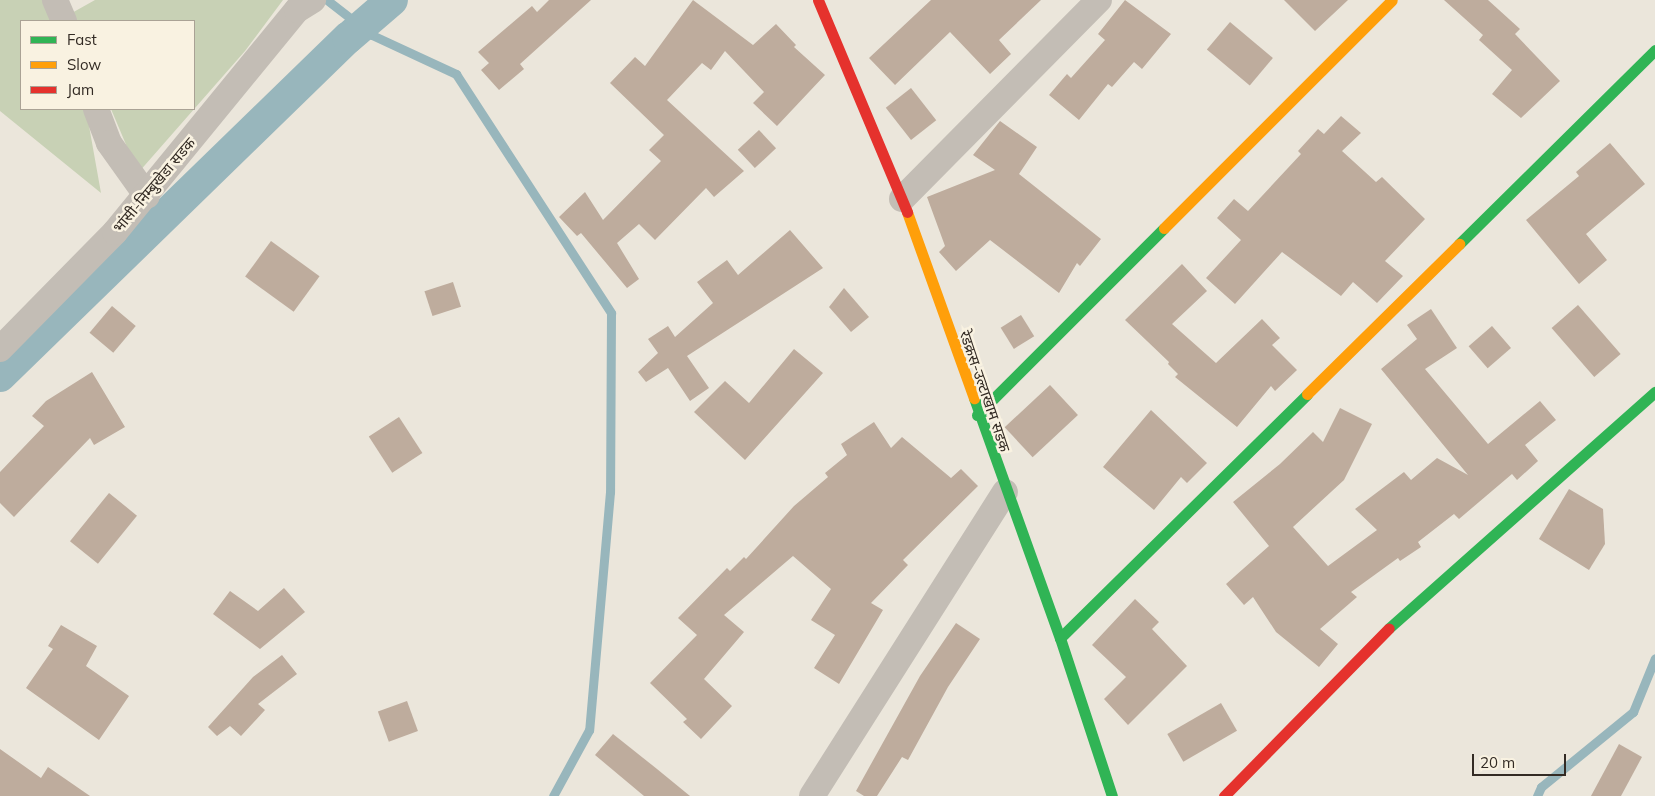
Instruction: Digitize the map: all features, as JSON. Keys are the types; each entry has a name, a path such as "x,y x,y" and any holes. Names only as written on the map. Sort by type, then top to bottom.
{"street":[{"path":"55,0 64,20"},
{"name":"रेडक्रस-उल्टाखाम सडक","path":"818,0 902,199 977,415 1060,638 1112,796"},
{"path":"902,199 1099,0"},
{"path":"977,415 1392,0"},
{"name":"भांसी-निम्बुखेडा सडक","path":"0,349 147,196 305,5"},
{"path":"1060,638 1655,50"},
{"path":"96,110 108,143 147,196"},
{"path":"1224,796 1397,620 1654,392"},
{"path":"812,796 1006,492"}],"green space":[{"path":"0,0 45,0 53,20 20,20 20,110 86,110 101,193 0,111"},
{"path":"95,0 283,0 245,51 195,108 195,20 73,20 70,14"},
{"path":"111,110 193,110 138,173"}],"building":[{"path":"549,0 591,0 520,64 524,69 499,90 481,70 489,63 478,52 532,6 537,12"},
{"path":"693,0 753,45 776,24 796,45 794,47 825,75 777,126 753,103 764,92 725,51 711,70 702,63 667,100 744,171 714,197 706,188 655,240 639,224 617,243 639,279 627,288 581,233 577,236 559,217 585,192 603,220 661,161 649,150 664,135 610,83 635,57 645,66"},
{"path":"931,0 1041,0 999,40 1011,54 990,74 950,32 895,85 869,58"},
{"path":"1125,0 1171,34 1142,69 1134,62 1112,87 1108,84 1079,120 1049,95 1067,74 1071,78 1105,40 1098,34"},
{"path":"1284,0 1348,0 1315,31"},
{"path":"1444,0 1488,0 1520,29 1515,34 1560,81 1521,118 1492,94 1512,70 1479,40 1483,35"},
{"path":"1230,22 1273,58 1250,86 1207,50"},
{"path":"911,88 936,120 911,140 886,108"},
{"path":"1341,116 1361,133 1342,151 1376,182 1382,177 1425,219 1385,261 1403,276 1377,303 1353,282 1341,296 1282,252 1235,304 1206,278 1241,240 1217,218 1234,199 1248,211 1301,154 1298,151 1318,129 1324,134"},
{"path":"1000,121 1037,147 1019,174 1101,239 1080,266 1077,263 1059,293 990,240 956,271 939,252 945,246 927,197 995,170 973,155"},
{"path":"759,130 776,148 755,168 738,150"},
{"path":"1610,143 1645,184 1586,234 1607,260 1579,284 1526,220 1579,176 1576,172"},
{"path":"790,230 823,268 687,356 709,388 690,401 668,368 646,382 638,372 658,353 648,339 668,326 675,337 713,303 697,282 727,260 738,275"},
{"path":"271,241 320,276 294,312 245,277"},
{"path":"1182,264 1207,291 1172,324 1216,363 1262,319 1280,338 1272,345 1297,370 1275,391 1271,386 1237,427 1175,377 1178,374 1168,364 1169,362 1125,320"},
{"path":"453,282 461,307 433,316 424,291"},
{"path":"844,288 869,317 851,332 829,307"},
{"path":"1578,305 1621,354 1594,377 1552,328"},
{"path":"112,306 136,326 113,353 90,333"},
{"path":"1431,309 1457,348 1425,369 1488,444 1540,401 1556,420 1525,445 1538,461 1517,480 1512,474 1459,519 1454,514 1418,542 1421,547 1400,561 1398,558 1351,592 1357,597 1320,629 1338,644 1319,667 1276,632 1253,597 1244,605 1226,584 1269,546 1233,502 1280,464 1313,432 1323,442 1340,408 1372,424 1344,480 1293,527 1328,566 1377,530 1355,509 1404,472 1411,480 1437,458 1468,475 1381,369 1417,339 1407,325"},
{"path":"1021,315 1034,336 1014,349 1001,328"},
{"path":"1492,326 1511,348 1488,368 1469,346"},
{"path":"794,349 823,373 745,460 694,412 725,381 749,403"},
{"path":"92,372 125,427 94,445 90,438 14,517 0,503 0,472 44,426 32,416 46,401"},
{"path":"1050,385 1078,415 1033,457 1005,427"},
{"path":"1151,410 1207,463 1187,483 1181,477 1154,510 1103,467"},
{"path":"399,417 422,453 392,473 369,437"},
{"path":"874,422 891,448 902,437 951,478 961,469 978,486 903,560 908,565 871,603 883,610 839,684 814,668 835,635 811,620 831,589 793,556 724,615 744,632 704,679 732,706 701,739 683,722 687,719 650,683 697,635 678,618 727,568 730,571 744,557 746,559 794,506 828,477 825,473 847,455 841,444"},
{"path":"1569,489 1603,509 1605,544 1589,570 1539,539"},
{"path":"109,493 137,516 98,564 70,541"},
{"path":"284,588 305,612 260,649 213,614 230,591 258,611"},
{"path":"1135,599 1159,622 1152,629 1187,666 1128,725 1104,699 1126,677 1092,645"},
{"path":"956,623 980,639 948,687 908,760 902,757 877,796 864,796 856,791 920,676"},
{"path":"61,625 97,646 86,666 129,696 99,740 26,688 53,649 48,646"},
{"path":"282,655 297,674 258,704 265,710 241,736 230,726 217,736 208,727 253,677"},
{"path":"407,701 418,731 389,742 378,712"},
{"path":"1221,703 1237,731 1183,762 1167,734"},
{"path":"613,734 690,796 644,796 595,755"},
{"path":"1619,744 1642,757 1621,796 1591,796"},
{"path":"0,749 41,778 48,767 90,796 0,796"}],"waterway":[{"path":"327,0 372,35 456,74 611,313 610,492 589,730 553,796"},
{"path":"0,376 348,38 392,0"},
{"path":"1537,796 1541,787 1633,712 1655,658"}],"traffic: fast":[{"path":"1459,244 1655,50"},
{"path":"977,415 1164,228"},
{"path":"1389,628 1655,392"},
{"path":"1060,638 1307,394"},
{"path":"974,398 1060,638 1112,796"}],"traffic: slow":[{"path":"1164,228 1392,0"},
{"path":"907,212 974,398"},
{"path":"1307,394 1459,244"}],"traffic: jam":[{"path":"818,0 907,212"},
{"path":"1224,796 1389,628"}]}
